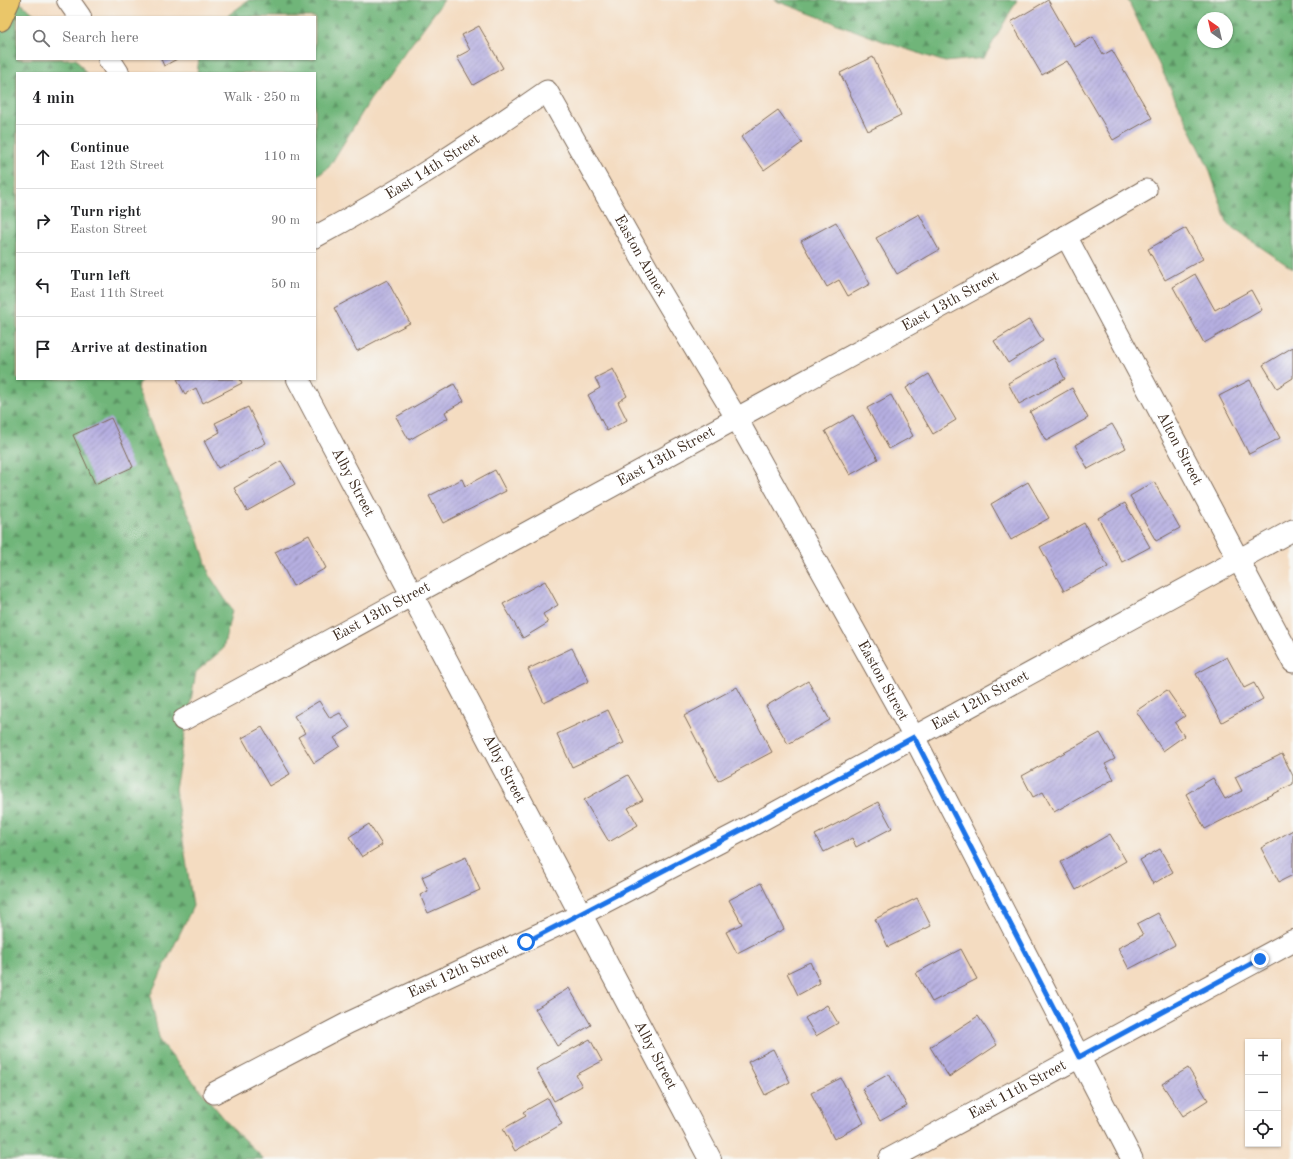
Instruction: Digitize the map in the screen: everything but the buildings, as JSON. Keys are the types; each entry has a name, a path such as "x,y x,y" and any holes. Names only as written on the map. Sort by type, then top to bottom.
{"highway":[{"path":"0,20 9,0"}],"street":[{"path":"110,60 117,72"},
{"name":"East 14th Street","path":"316,236 348,220 463,149 547,91"},
{"name":"Easton Annex","path":"547,91 656,284 738,419"},
{"name":"East 13th Street","path":"183,720 738,419 983,284 1146,190"},
{"name":"Alton Street","path":"1066,236 1293,662"},
{"name":"Alby Street","path":"299,380 414,595 710,1159"},
{"name":"Easton Street","path":"738,419 914,737 1132,1159"},
{"name":"East 12th Street","path":"214,1093 348,1023 582,914 914,737 1293,530"},
{"name":"East 11th Street","path":"890,1159 1293,941"}],"green space":[{"path":"0,0 17,0 37,16 16,16 16,60 77,60 85,72 16,72 16,380 141,380 137,388 168,468 196,531 210,576 232,610 223,649 196,672 175,789 193,906 150,996 160,1042 233,1129 264,1159 0,1159"},
{"path":"249,0 444,0 370,100 329,167 316,177 316,72 197,72 199,60 316,60 316,16 227,16"},
{"path":"774,0 1017,0 984,58 945,62 888,43"},
{"path":"1128,0 1293,0 1293,269 1228,225 1208,166"}],"route":[{"path":"526,942 749,826 914,737 1079,1057 1260,959"}]}
